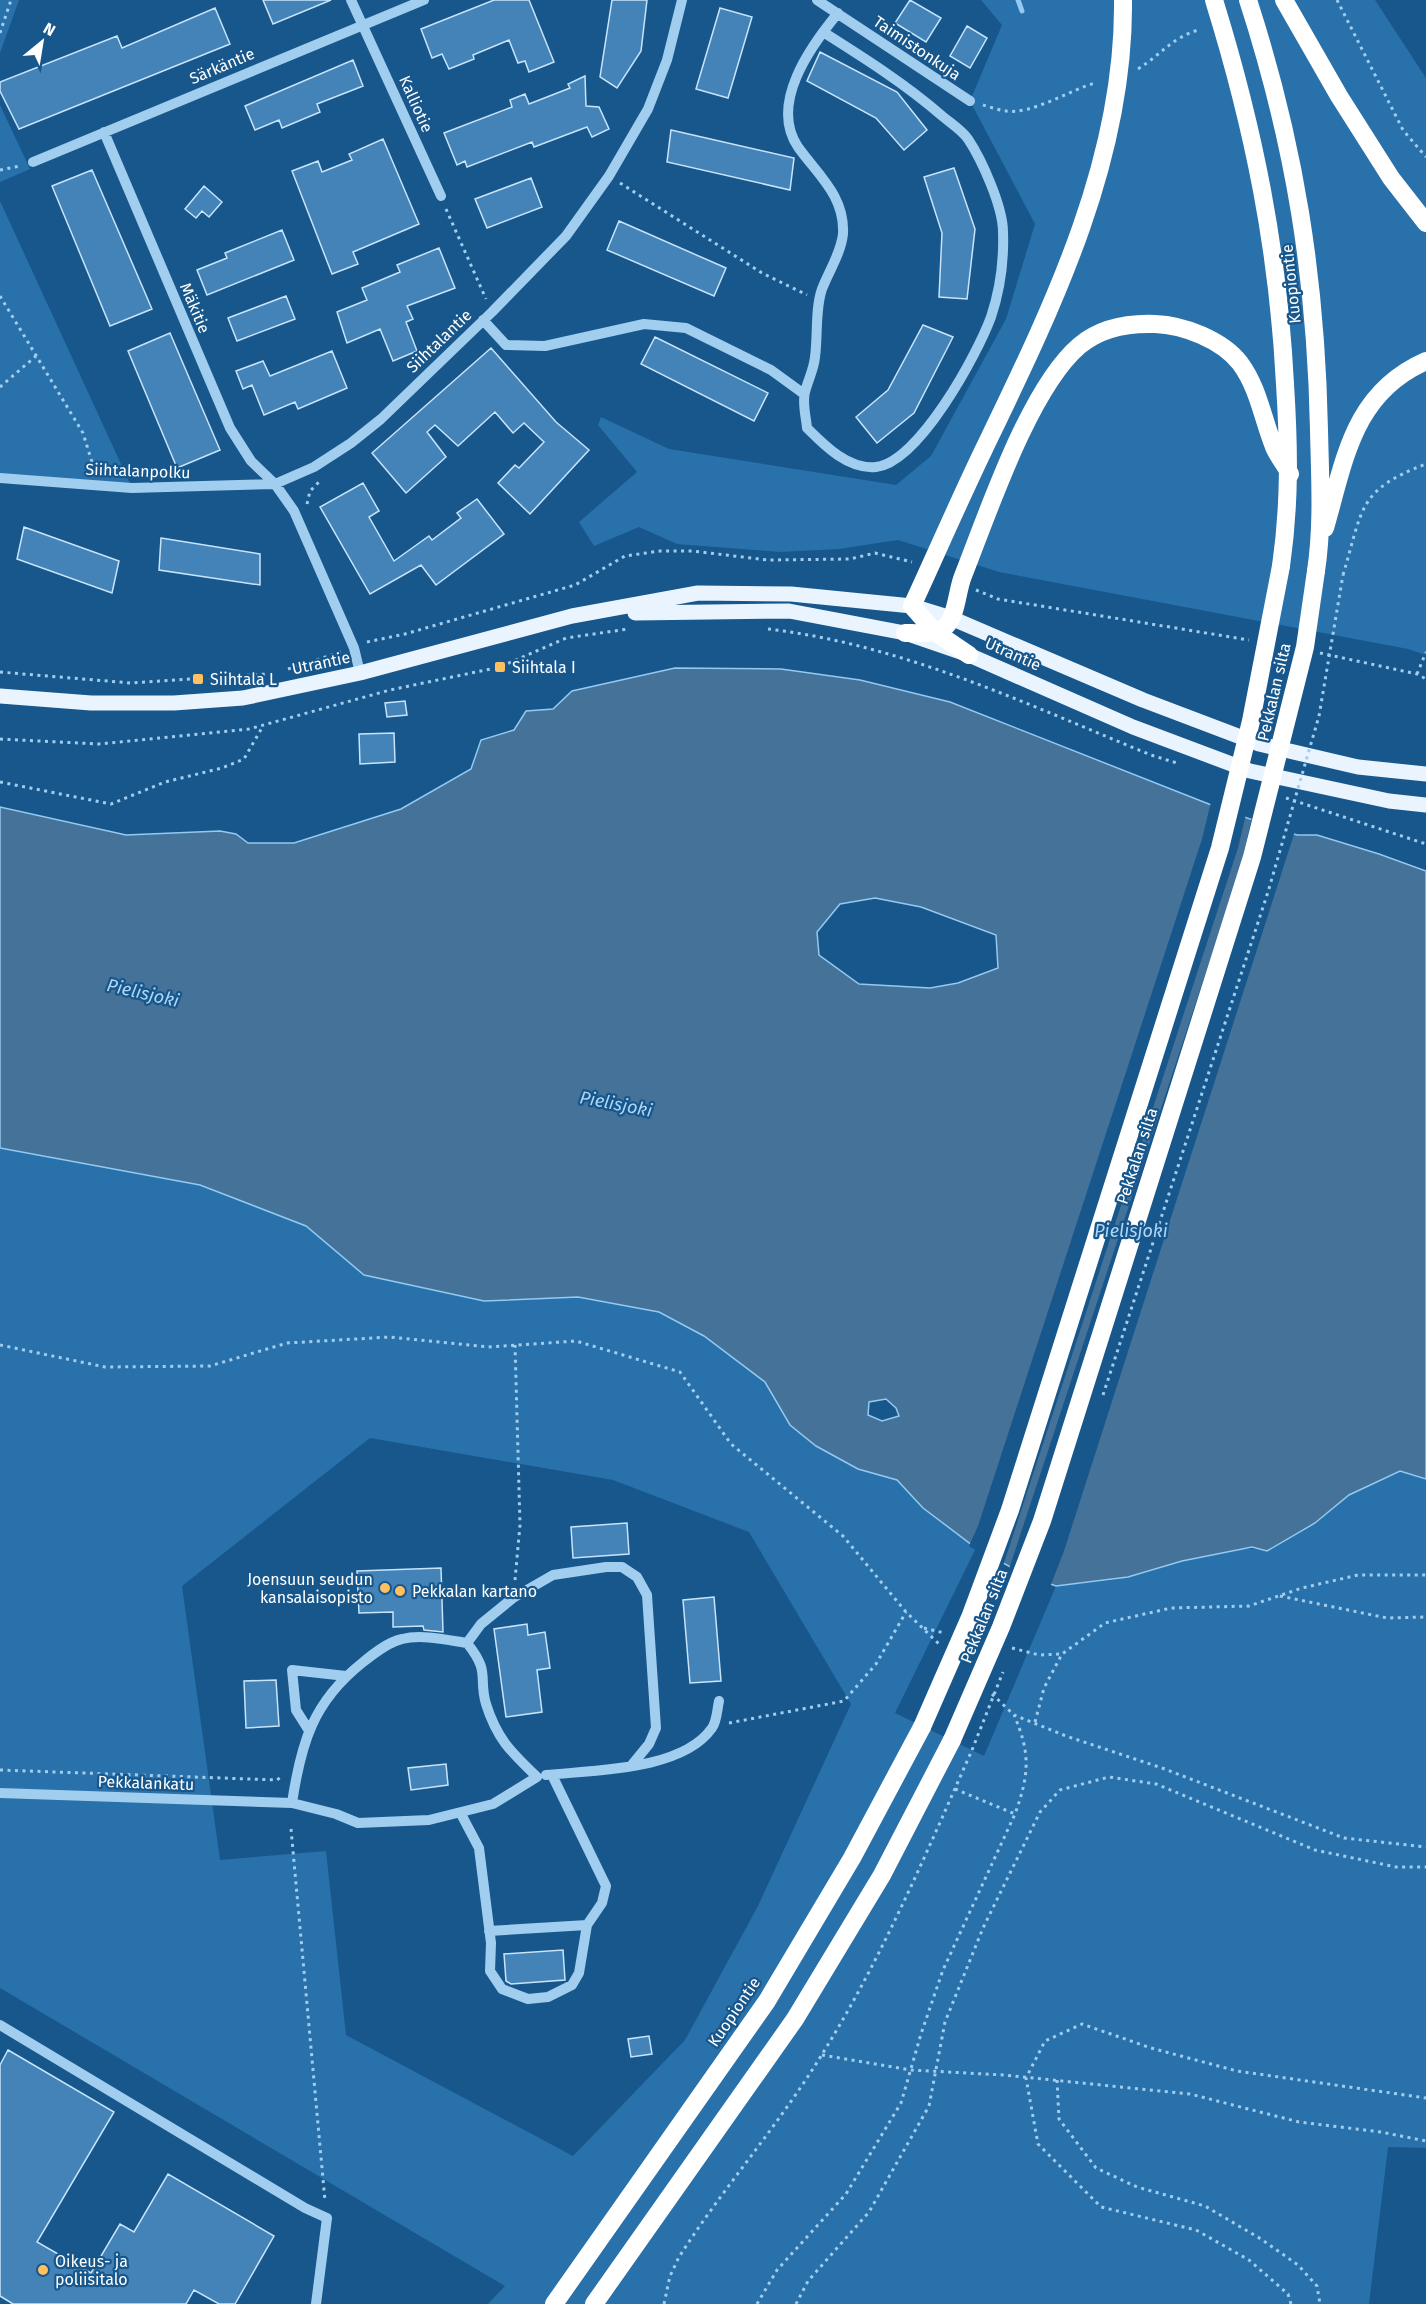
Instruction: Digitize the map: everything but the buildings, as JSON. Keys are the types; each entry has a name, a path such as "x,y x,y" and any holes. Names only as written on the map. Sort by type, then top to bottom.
{"highway":[{"path":"969,655 935,632 912,606 1026,361 1075,243 1099,177 1115,104 1123,0"},
{"name":"Kuopiontie","path":"1214,0 1236,70 1256,149 1281,307 1290,474 1281,566"},
{"name":"Kuopiontie","path":"1248,0 1270,70 1291,152 1304,230 1317,355 1319,550 1316,571"},
{"path":"1284,0 1339,96 1392,178 1426,223"},
{"path":"905,633 935,632 945,627 951,618 960,583 1032,412 1058,367 1080,345 1107,330 1133,323 1186,328 1212,341 1230,354 1238,361 1261,400 1274,447 1290,474"},
{"path":"1319,550 1347,454 1362,414 1383,387 1426,361"},
{"name":"Pekkalan silta","path":"922,1727 970,1615 1010,1510 1220,848 1251,721 1281,566"},
{"name":"Pekkalan silta","path":"609,2282 795,2019 882,1875 952,1740 1001,1627 1042,1521 1252,857 1305,647 1316,571"},
{"name":"Kuopiontie","path":"554,2304 767,2001 852,1858 922,1727"},
{"path":"543,2304 582,2262"},
{"path":"594,2304 609,2282"},
{"path":"600,2304 609,2282"}],"main road":[{"name":"Utrantie","path":"0,696 91,703 174,703 243,698 360,673 572,615 698,593 791,594 912,606 951,618 1143,700 1259,744 1358,767 1426,774"},
{"name":"Utrantie","path":"572,615 700,610 789,611 905,633 969,655 1132,727 1250,771 1389,801 1426,806"}],"street":[{"name":"Kalliotie","path":"351,0 441,196"},
{"name":"Särkäntie","path":"33,162 363,23 424,0"},
{"name":"Siihtalantie","path":"275,484 314,467 351,443 381,419 492,312 566,236 609,176 648,109 667,60 682,0"},
{"name":"Taimistonkuja","path":"817,0 970,101"},
{"path":"823,32 904,83 967,138 993,191 1003,229 1001,278 991,317 947,401 914,445 900,457 875,467 852,462 831,452 807,428 804,394 815,360 820,300 843,234 839,204 828,184 798,147 791,134 787,114 791,94 804,62 823,32 838,13"},
{"name":"Mäkitie","path":"105,132 230,428 251,461 275,484"},
{"path":"483,320 506,345 545,346 644,324 686,328 771,370 804,394"},
{"name":"Siihtalanpolku","path":"0,478 99,486 189,488 275,484"},
{"path":"275,484 294,511 354,648 360,673"},
{"path":"467,1643 481,1624 513,1598 553,1575 606,1567 622,1567 637,1577 647,1595 656,1728 649,1744 631,1766"},
{"path":"292,1803 298,1761 308,1730 317,1712 346,1676 374,1653 402,1639 438,1639 467,1643 478,1657 484,1672 486,1702 501,1742 537,1777"},
{"path":"308,1730 296,1710 292,1670 346,1676"},
{"path":"552,1775 606,1886 602,1903 587,1925 579,1973 572,1985 548,1996 528,1999 502,1989 495,1983 490,1971 489,1931 479,1848 461,1814 493,1804 537,1777 552,1775 631,1766 668,1757 694,1746 714,1726 719,1701"},
{"name":"Pekkalankatu","path":"0,1793 292,1803 336,1814 358,1823 429,1820 461,1814"},
{"path":"489,1931 587,1925"},
{"path":"0,2025 305,2208 327,2218 316,2304"}],"path":[{"path":"0,33 11,0"},
{"path":"1337,0 1403,130 1426,157"},
{"path":"1130,72 1154,59 1178,36 1198,30"},
{"path":"970,101 1008,112 1040,105 1074,88 1095,82"},
{"path":"0,170 33,162"},
{"path":"609,176 762,273 790,289 820,300"},
{"path":"441,196 492,312"},
{"path":"0,296 83,433 99,486"},
{"path":"0,387 36,356"},
{"path":"1343,574 1364,504 1378,488 1395,476 1426,464"},
{"path":"306,507 310,491 320,481 314,467"},
{"path":"0,739 99,744 249,729 390,690 500,667 566,638 636,628"},
{"path":"764,629 806,634 884,651 941,669 1151,755 1184,766"},
{"path":"364,632 368,642"},
{"path":"1417,674 1426,652"},
{"path":"0,782 111,804 165,782 222,768 244,759 263,725"},
{"path":"1284,797 1426,844"},
{"path":"0,1346 105,1367 210,1366 287,1343 333,1340 390,1337 488,1347 576,1341 680,1372 731,1444 843,1536 906,1612 947,1652"},
{"path":"513,1598 520,1525 515,1345"},
{"path":"1035,1723 1044,1689 1062,1654 1105,1623 1172,1608 1250,1606 1278,1596 1358,1575 1426,1575"},
{"path":"1278,1596 1387,1618 1426,1617"},
{"path":"714,1726 844,1701 876,1664 906,1612"},
{"path":"989,1692 1014,1715 1173,1772 1344,1838 1426,1847"},
{"path":"757,2304 777,2270 846,2194 901,2103 943,1970 1024,1791 1028,1765 1025,1739 1014,1715"},
{"path":"664,2304 670,2276 689,2240 762,2143 822,2055 894,1922 972,1750"},
{"path":"0,1770 277,1780 298,1761"},
{"path":"795,2304 808,2281 869,2212 929,2106 945,2022 983,1928 1040,1812 1060,1790 1109,1777 1156,1784 1315,1850 1396,1868 1426,1867"},
{"path":"955,1789 1015,1814"},
{"path":"291,1829 327,2218"},
{"path":"1291,2304 1288,2294 1249,2260 1196,2230 1101,2207 1038,2144 1026,2078 1045,2041 1082,2024 1151,2048 1237,2071 1410,2098 1426,2098"},
{"path":"822,2055 910,2070 1057,2079 1190,2094 1299,2122 1381,2132 1426,2141"},
{"path":"1057,2079 1059,2119 1096,2168 1137,2187 1205,2206 1261,2239 1298,2265 1317,2286 1320,2304"}],"shaded area":[{"path":"0,0 19,0 0,53"},
{"path":"981,0 1375,0 1426,78 1426,655 1408,649 999,572 898,540 839,549 780,552 677,544 639,527 594,546 579,522 637,472 598,425 601,417 669,449 896,485 931,456 1006,319 1035,224 970,101 1002,25"},
{"path":"0,105 30,169 0,182"},
{"path":"0,201 132,488 0,478"},
{"path":"0,1148 200,1185 306,1226 364,1275 484,1301 578,1297 659,1312 704,1336 765,1382 790,1425 858,1469 897,1480 923,1508 976,1548 895,1713 984,1756 1056,1586 1129,1577 1198,1556 1234,1549 1267,1551 1315,1523 1349,1495 1400,1470 1426,1479 1426,2148 1388,2147 1369,2304 488,2304 505,2286 0,1988","holes":["370,1438 613,1480 749,1532 851,1704 758,1906 685,2040 573,2156 346,2035 326,1851 220,1860 182,1586"]}],"water":[{"name":"Pielisjoki","path":"675,668 781,669 860,680 950,702 1224,810 1297,835 1317,835 1426,871 1426,1479 1400,1471 1349,1495 1315,1523 1267,1551 1252,1547 1182,1561 1128,1577 1056,1586 1025,1575 976,1548 923,1508 897,1480 858,1469 816,1446 790,1425 765,1382 704,1336 659,1312 578,1297 484,1301 364,1275 306,1226 200,1185 0,1148 0,807 126,835 220,831 236,834 248,843 294,843 401,809 471,769 481,740 514,730 526,711 553,709 572,691","holes":["875,898 921,907 996,935 998,968 958,983 930,988 859,984 819,955 817,932 840,904","886,1399 896,1408 899,1416 882,1421 868,1415 869,1402"]}],"pier":[{"path":"1211,802 1246,814 1238,848 1003,1566 969,1546 978,1526 1202,839"},
{"path":"1252,817 1295,831 1064,1551 1050,1587 1009,1569 1240,869"}],"waterway":[{"path":"1018,0 1022,11"}],"place":[{"name":"Siihtala I","path":"500,667"},
{"name":"Siihtala L","path":"198,679"},
{"name":"Joensuun seudun kansalaisopisto","path":"385,1588"},
{"name":"Pekkalan kartano","path":"400,1591"},
{"name":"Oikeus- ja poliisitalo","path":"43,2270"}]}
